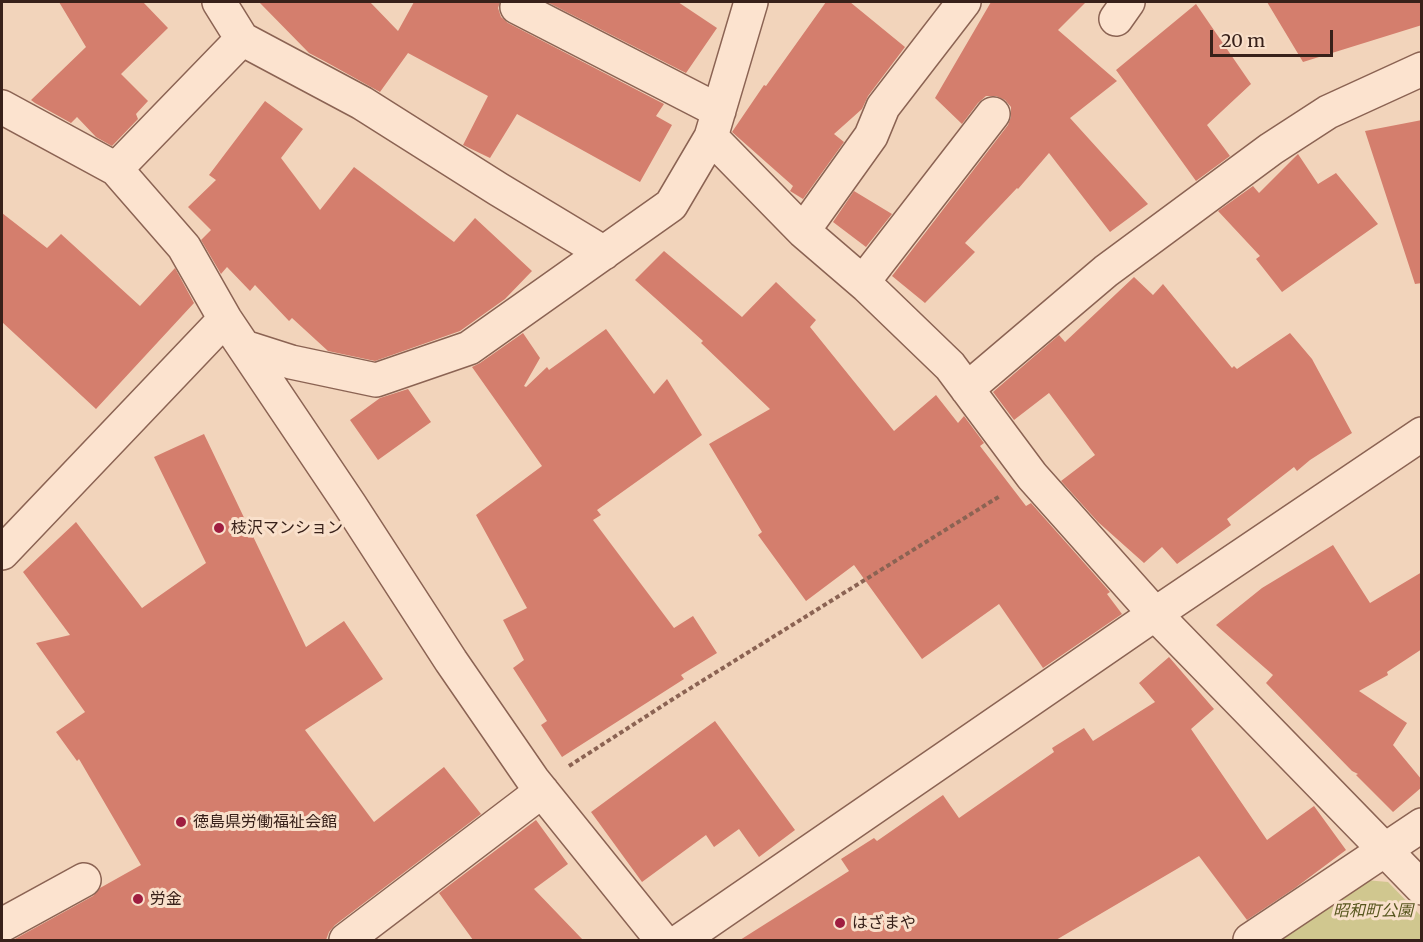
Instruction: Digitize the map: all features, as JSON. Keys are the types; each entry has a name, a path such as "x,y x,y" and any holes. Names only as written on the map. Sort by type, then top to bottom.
{"street":[{"path":"219,2 242,39 362,103 604,253"},
{"path":"803,231 871,136 883,107 964,2"},
{"path":"244,347 291,362 376,380 469,348 671,205 715,124 747,3"},
{"path":"517,7 715,124 803,231 863,282 950,366 1032,476 1155,614 1422,888"},
{"path":"116,169 242,39"},
{"path":"967,389 1106,272 1271,149 1328,112 1422,69"},
{"path":"2,106 116,169 184,247 225,319 357,515 451,661 540,788 662,940"},
{"path":"863,282 993,114"},
{"path":"2,553 225,319"},
{"path":"681,940 1155,614 1422,434"},
{"path":"346,940 540,788"},
{"path":"1250,940 1422,825"},
{"path":"2,925 84,880"}],"path":[{"path":"540,788 673,699 1032,476"}],"green space":[{"name":"昭和町公園","path":"1365,880 1388,882 1421,916 1421,940 1279,940"}],"building":[{"path":"59,2 143,2 168,28 121,74 148,101 136,114 138,119 112,146 96,137 77,117 71,123 31,100 86,47"},
{"path":"259,2 370,2 398,31 414,2 500,2 498,8 501,17 508,23 664,104 656,116 672,125 640,182 517,114 490,158 463,145 488,96 408,53 380,92 309,53"},
{"path":"547,2 678,2 717,28 686,73"},
{"path":"826,2 850,2 905,47 868,96 862,109 834,134 844,142 803,199 790,191 793,186 732,132"},
{"path":"991,2 1086,2 1058,30 1117,81 1070,118 1148,204 1110,232 1049,153 1018,189 965,243 975,252 925,303 892,276 1008,125 1011,117 1011,107 1005,100 996,96 986,96 962,124 935,98"},
{"path":"1267,2 1422,2 1422,25 1303,62"},
{"path":"1196,4 1251,84 1207,125 1230,156 1196,181 1116,70"},
{"path":"265,101 303,129 281,158 320,210 354,167 454,242 475,218 532,271 505,299 460,331 375,361 328,351 292,318 289,321 255,285 250,291 227,267 221,274 201,240 211,230 188,207 216,180 209,175"},
{"path":"1422,120 1422,283 1415,284 1365,131"},
{"path":"1298,154 1318,184 1336,173 1378,224 1282,292 1256,259 1260,256 1218,211 1253,186 1259,193"},
{"path":"854,191 892,214 866,247 833,222"},
{"path":"2,213 47,248 61,234 140,306 175,268 194,303 96,409 2,322"},
{"path":"664,251 742,317 776,282 816,320 810,327 894,431 936,395 958,423 964,416 984,443 980,446 1026,506 1031,503 1110,592 1107,594 1122,614 1043,668 999,604 922,659 854,565 806,601 758,535 762,532 709,444 770,409 701,343 703,341 635,280"},
{"path":"1134,277 1153,295 1163,284 1232,368 1234,366 1237,369 1290,333 1312,359 1352,433 1297,471 1294,467 1227,519 1231,525 1177,564 1162,547 1144,563 1098,522 1061,481 1095,455 1049,393 1014,420 993,392 1059,335 1065,342"},
{"path":"606,329 654,394 667,379 702,435 597,510 601,515 593,520 674,628 693,616 717,653 681,675 684,679 562,757 541,725 547,721 513,668 524,660 503,620 527,608 476,515 542,466 472,367 523,333 540,358 524,386 526,387 547,367 549,370"},
{"path":"408,389 431,422 378,460 350,420 380,398"},
{"path":"204,434 306,647 344,621 383,679 305,730 374,822 444,767 481,814 335,925 326,940 13,940 93,896 100,888 141,865 79,759 77,761 56,732 85,712 36,643 70,635 23,572 76,522 142,608 206,563 154,457"},
{"path":"1333,545 1370,603 1422,572 1422,649 1387,672 1388,675 1359,691 1407,723 1393,745 1422,780 1422,787 1393,812 1266,683 1273,675 1216,625 1262,588"},
{"path":"1169,657 1214,709 1191,729 1267,840 1314,806 1346,850 1247,920 1199,856 1056,940 740,940 849,871 841,859 874,838 877,841 943,795 959,818 1054,752 1052,748 1084,728 1093,741 1155,702 1139,683"},
{"path":"715,721 795,830 759,857 739,829 714,847 706,835 642,882 591,812"},
{"path":"536,820 568,864 534,889 583,940 473,940 439,893"}],"place":[{"name":"枝沢マンション","path":"219,528"},
{"name":"徳島県労働福祉会館","path":"181,822"},
{"name":"労金","path":"138,899"},
{"name":"はざまや","path":"840,923"}]}
